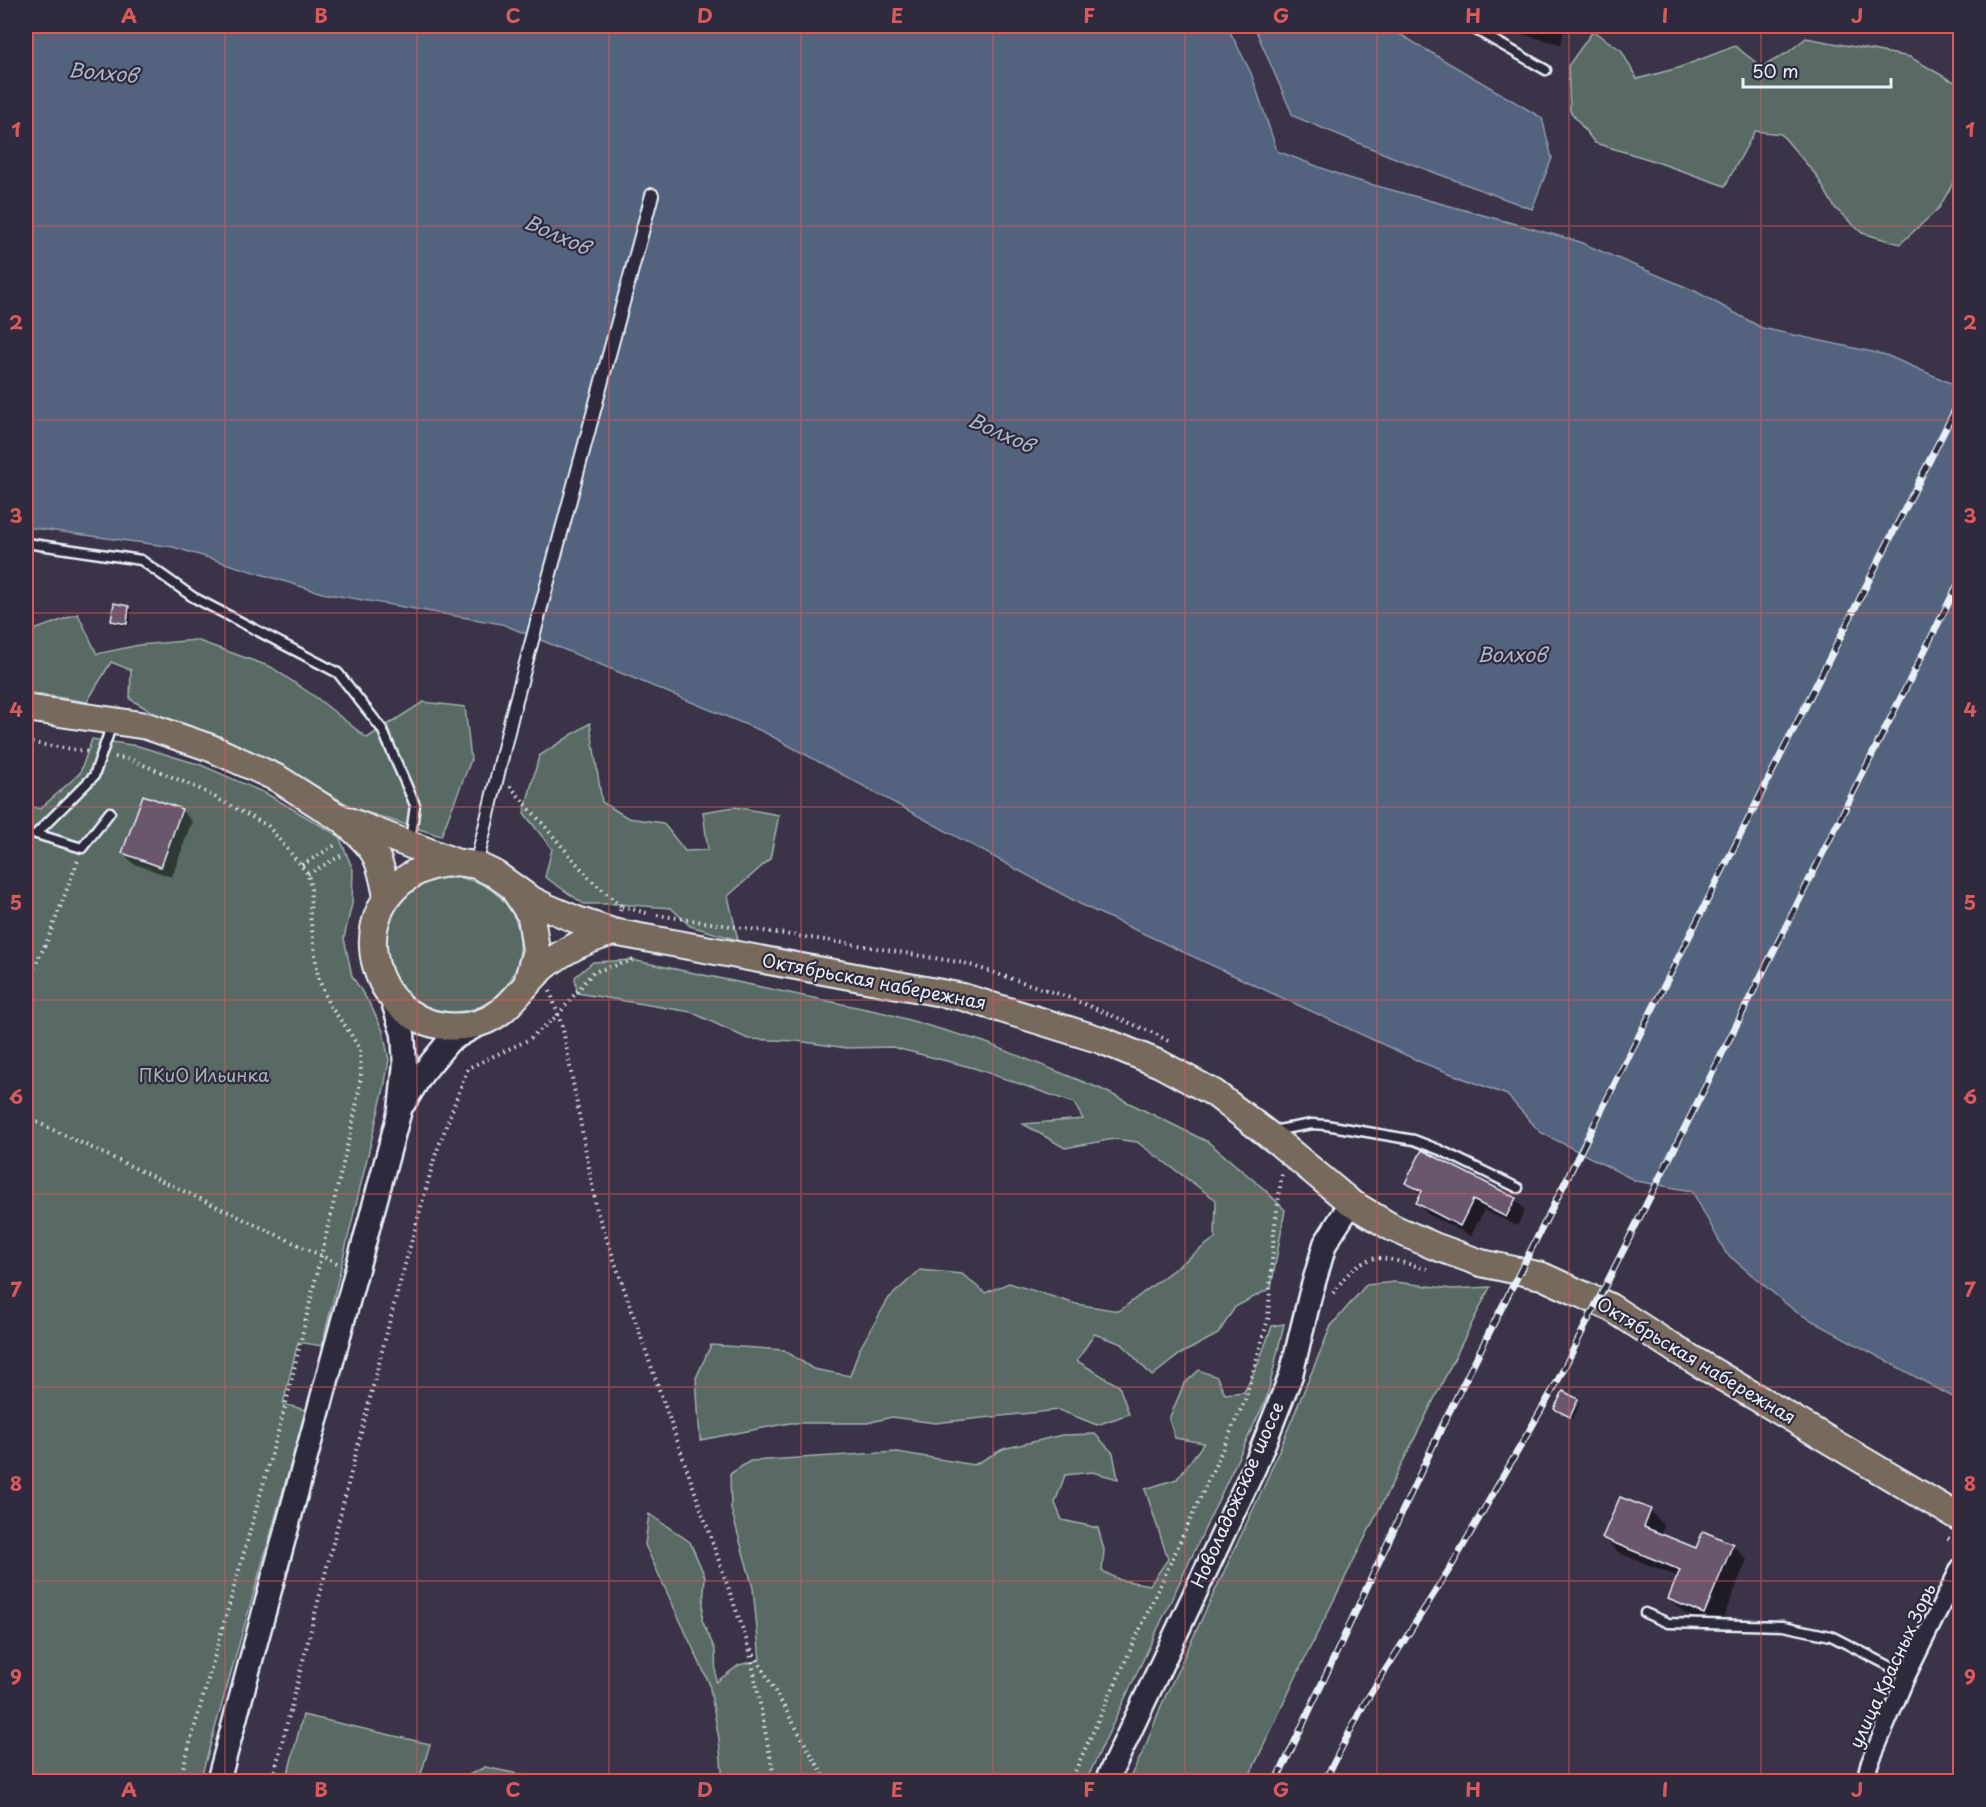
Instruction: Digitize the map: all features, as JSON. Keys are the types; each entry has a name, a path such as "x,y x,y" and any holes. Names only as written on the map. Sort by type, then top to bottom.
{"main road":[{"name":"Октябрьская набережная","path":"26,708 147,726 211,748 277,778 348,825 495,874 546,907 613,932 963,997 1101,1040 1160,1064 1214,1093 1266,1132 1351,1203 1393,1228 1481,1263 1542,1276 1610,1306 1675,1349 1960,1518"},
{"path":"348,825 370,844 382,868 387,897"},
{"path":"218,1782 400,1110 405,1063 403,1034 392,999 378,976 372,949 375,922 387,897 405,878 429,866 465,864"},
{"path":"512,886 531,915 536,950 535,976"},
{"path":"400,1110 422,1074 449,1041 499,1014 515,1000 535,976 563,952 613,932"},
{"path":"392,999 415,1017 443,1026 472,1025 499,1014"},
{"name":"Новоладожское шоссе","path":"1106,1782 1255,1466 1291,1375 1325,1244 1351,1203"}],"street":[{"path":"465,864 498,772 652,195"},
{"name":"улица Красных Зорь","path":"1864,1782 1907,1675 1960,1567"}],"lane":[{"path":"1469,26 1546,70"},
{"path":"26,543 141,560 193,597 338,673 382,729 415,805 410,845"},
{"path":"110,812 82,848 36,834 94,777 114,721"},
{"path":"1266,1132 1304,1125 1326,1125 1414,1140 1440,1150 1518,1188"},
{"path":"1645,1613 1668,1623 1783,1626 1831,1636 1907,1675"}],"path":[{"path":"26,742 132,760 198,788 268,826 308,874 311,889 310,915 318,977 329,1005 360,1048 356,1113 285,1407 179,1782"},
{"path":"498,772 591,880 621,906"},
{"path":"302,866 348,825"},
{"path":"26,984 48,939 82,848"},
{"path":"308,874 342,855"},
{"path":"272,1782 392,1312 435,1156 468,1068 528,1041 558,1014 593,972 632,960 643,962"},
{"path":"535,976 558,1014 563,1029 597,1210 749,1647 776,1782"},
{"path":"26,1116 356,1272"},
{"path":"1070,1782 1245,1400 1268,1319 1274,1232 1282,1173"},
{"path":"1310,1296 1327,1301 1349,1272 1372,1258 1429,1270"},
{"path":"1940,1534 1960,1546"},
{"path":"749,1647 827,1782"}],"green space":[{"path":"1593,31 1621,50 1637,79 1678,68 1735,46 1762,67 1787,53 1806,38 1910,57 1960,84 1960,170 1939,208 1900,244 1862,233 1835,208 1816,175 1781,134 1755,131 1725,186 1595,143 1570,111 1568,66"},
{"path":"78,614 97,654 139,645 196,640 271,667 317,698 367,738 423,702 465,707 471,760 441,836 354,808 257,753 162,718 130,699 131,670 111,662 87,702 26,692 26,626 34,630"},
{"path":"590,723 602,802 628,818 663,823 685,851 708,850 703,812 735,807 779,815 770,859 728,896 738,940 690,926 671,908 584,904 545,877 552,849 524,813 539,756"},
{"name":"ПКиО Ильинка","path":"92,739 138,746 201,765 267,794 339,836 353,870 352,904 344,938 352,976 371,1006 383,1031 389,1060 322,1346 298,1342 283,1404 306,1410 200,1781 26,1781 26,805 40,809 80,773"},
{"path":"453,878 479,883 501,897 515,919 520,945 515,971 501,993 479,1007 453,1012 427,1007 405,993 391,971 386,945 391,919 405,897 427,883"},
{"path":"632,960 885,1013 984,1042 1101,1089 1208,1142 1264,1189 1285,1210 1271,1288 1235,1307 1218,1334 1179,1355 1152,1376 1122,1344 1094,1334 1077,1361 1119,1386 1129,1414 1097,1425 1059,1410 935,1423 892,1417 867,1423 790,1423 700,1440 696,1378 711,1345 784,1350 813,1369 850,1376 859,1350 889,1298 920,1270 962,1274 985,1293 1009,1283 1076,1304 1119,1311 1215,1238 1216,1200 1137,1142 1114,1139 1065,1148 1023,1124 1083,1119 1074,1103 974,1068 892,1047 847,1048 797,1041 748,1039 691,1012 577,993 575,977 593,962"},
{"path":"1395,1282 1453,1289 1490,1287 1304,1660 1247,1781 1128,1781 1265,1484 1331,1326 1366,1285"},
{"path":"1284,1324 1267,1397 1086,1781 723,1781 719,1739 709,1683 645,1545 649,1514 690,1542 705,1577 702,1620 715,1650 716,1682 739,1665 760,1660 753,1588 731,1509 730,1474 750,1461 897,1452 974,1465 1003,1449 1062,1435 1095,1434 1113,1453 1118,1479 1092,1472 1065,1475 1055,1503 1062,1520 1098,1528 1104,1550 1102,1571 1120,1580 1150,1585 1168,1559 1145,1489 1177,1479 1204,1443 1175,1438 1169,1419 1184,1384 1199,1370 1217,1377 1225,1394 1244,1392 1258,1364 1272,1326"},
{"path":"303,1715 430,1744 419,1781 286,1781"},
{"path":"485,1767 552,1781 468,1781 467,1776"}],"water":[{"name":"Волхов","path":"26,26 1227,26 1251,73 1277,151 1348,178 1577,241 1695,291 1762,328 1886,355 1960,387 1960,1401 1796,1312 1726,1253 1692,1191 1636,1181 1540,1132 1507,1095 1423,1063 1084,906 764,732 502,624 322,593 173,547 26,527"},
{"path":"1254,26 1386,26 1542,118 1552,158 1532,209 1390,156 1293,116"}],"building":[{"path":"114,603 129,606 127,624 111,621"},
{"path":"143,795 182,809 161,867 122,853"},
{"path":"1422,1150 1516,1198 1506,1217 1473,1200 1460,1226 1416,1203 1422,1191 1405,1183"},
{"path":"1563,1391 1578,1399 1570,1417 1554,1409"},
{"path":"1620,1497 1651,1509 1644,1527 1696,1548 1703,1531 1733,1544 1704,1614 1668,1599 1680,1570 1602,1538"}],"railway":[{"path":"1276,1782 1445,1420 1960,400"},
{"path":"1324,1782 1364,1704 1452,1565 1555,1386 1960,580"}]}
